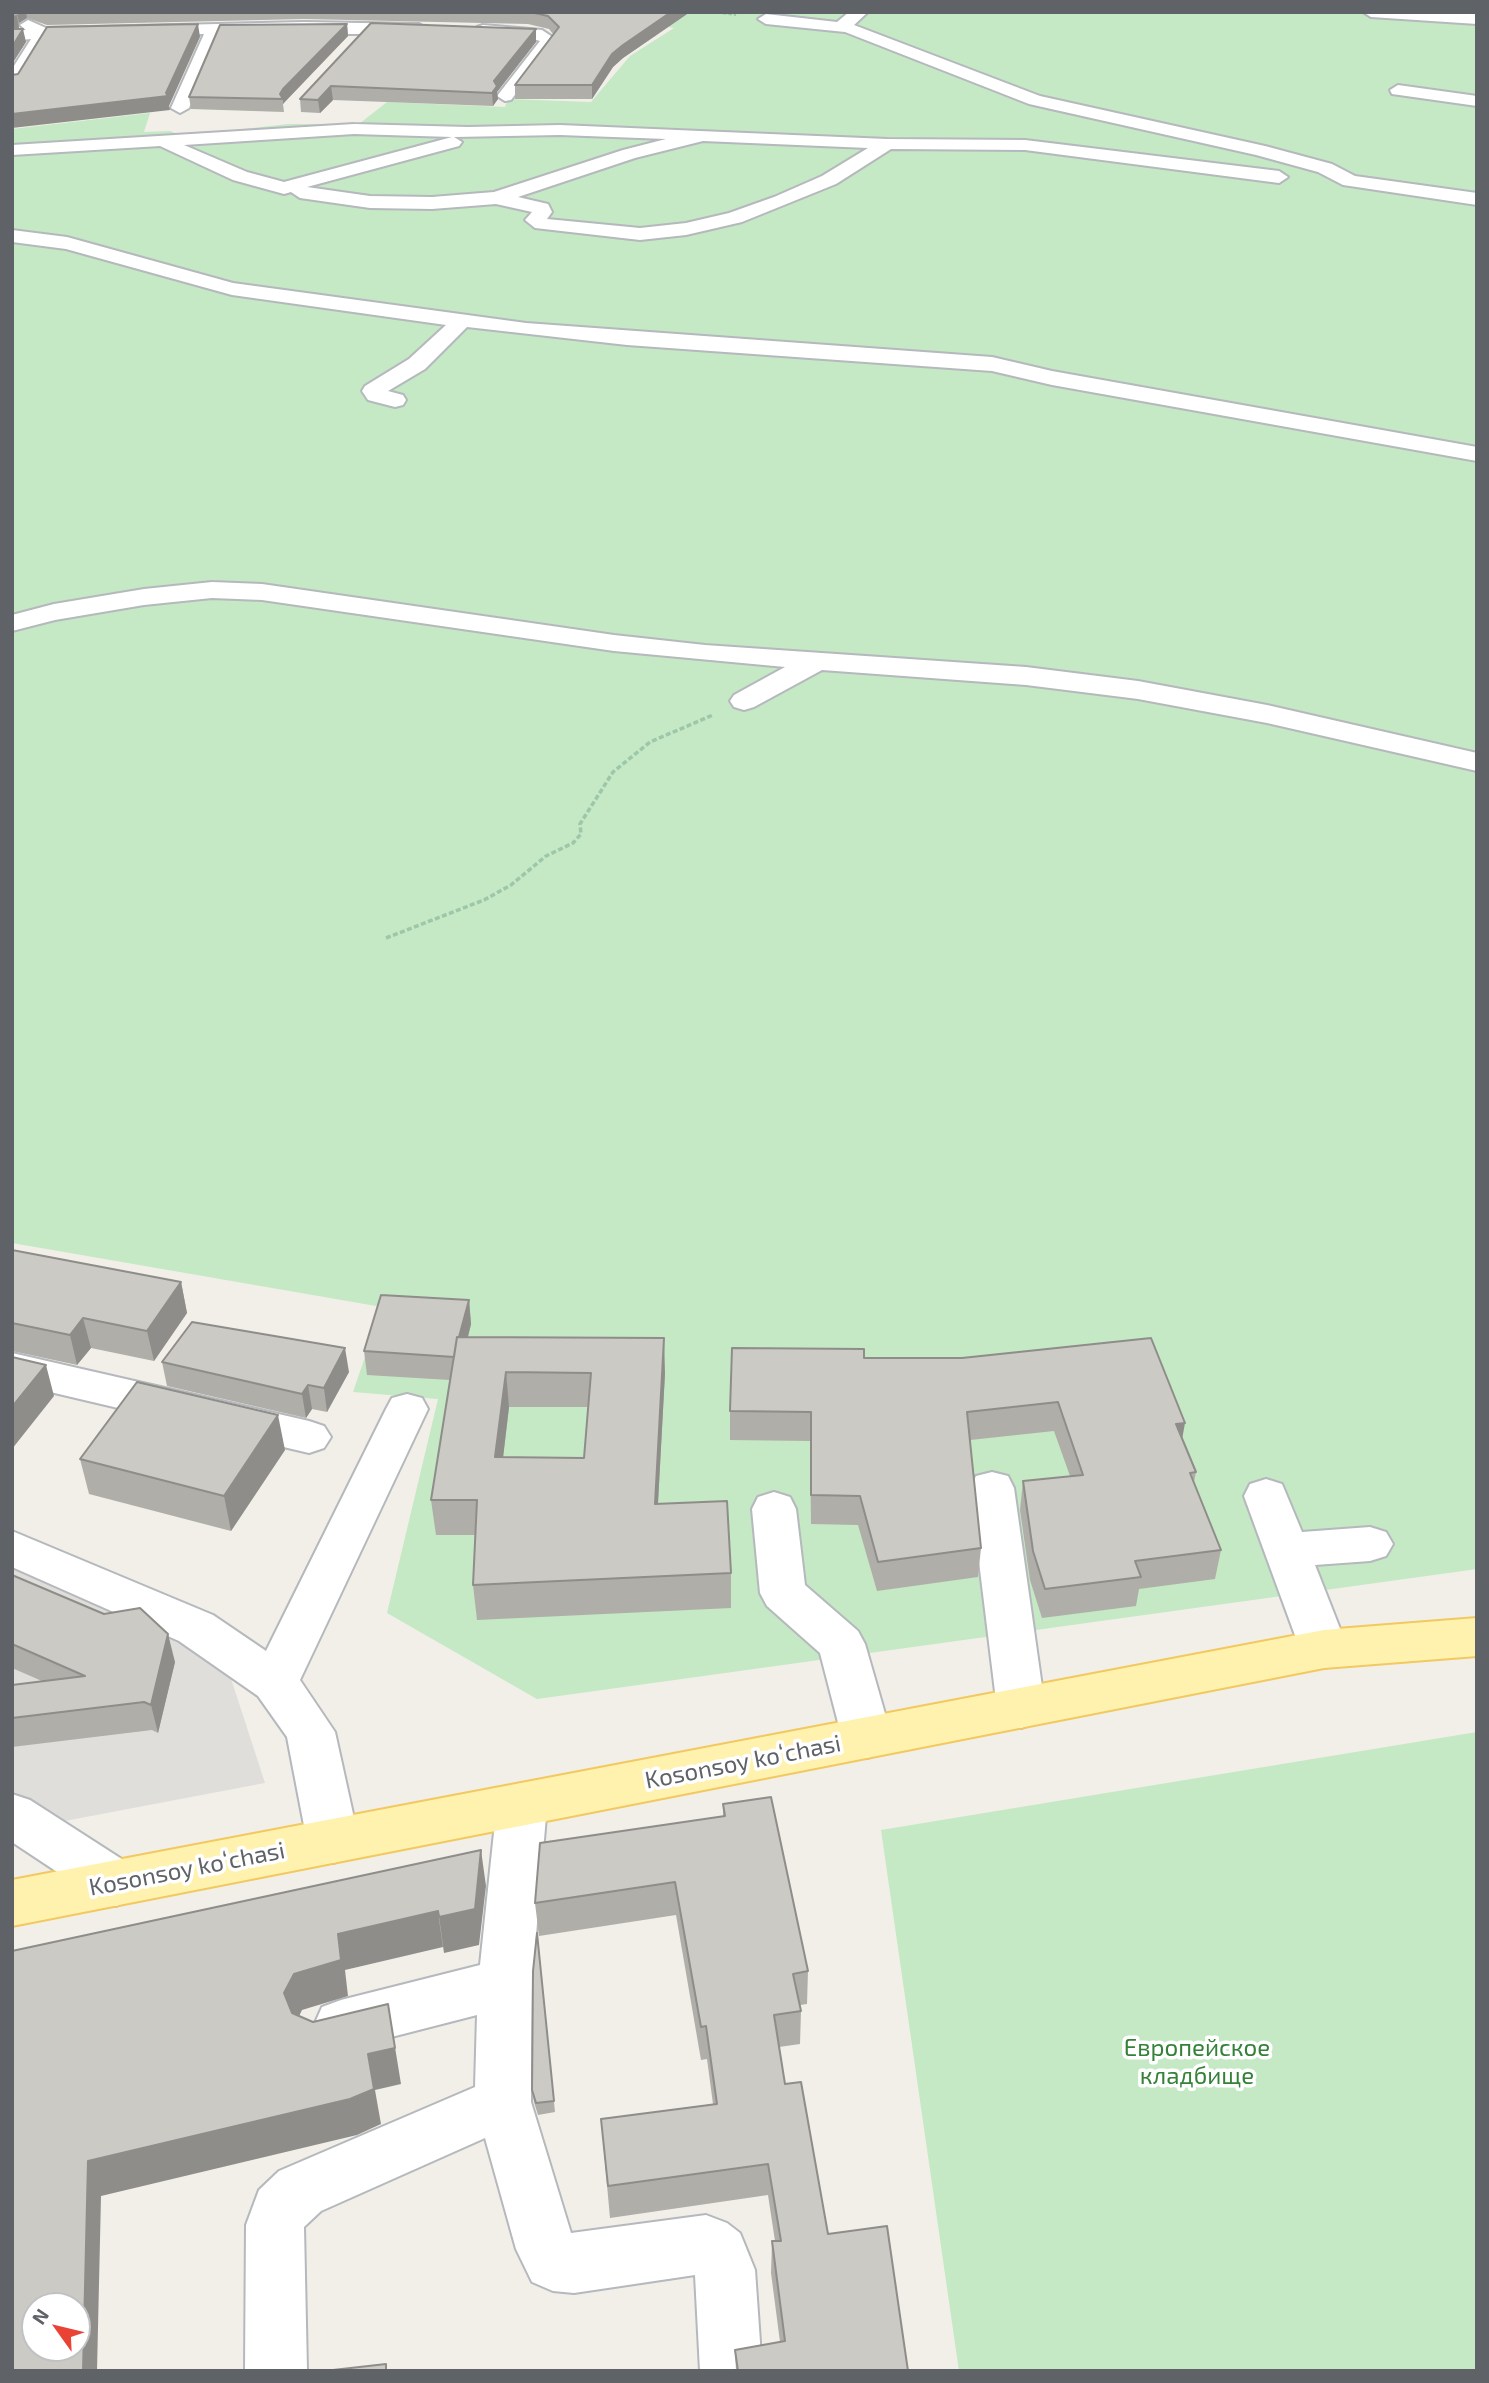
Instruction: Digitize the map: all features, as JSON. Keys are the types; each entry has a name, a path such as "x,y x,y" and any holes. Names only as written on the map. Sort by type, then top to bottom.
{"main road":[{"name":"Kosonsoy koʻchasi","path":"12,1903 1324,1649 1477,1637"}],"street":[{"path":"15,20 33,12"},
{"path":"848,28 844,23 860,12"},
{"path":"1371,12 1477,19"},
{"path":"766,19 848,28 1035,100 1259,150 1325,168 1350,181"},
{"path":"15,20 43,33"},
{"path":"12,36 43,33 368,27 435,29"},
{"path":"349,47 368,27"},
{"path":"180,108 214,30"},
{"path":"461,30 527,32 542,35 549,40 505,96"},
{"path":"12,82 43,33"},
{"path":"1398,90 1477,101"},
{"path":"12,150 330,129 484,132 560,130 887,144 1025,145 1301,180 1350,181 1477,199"},
{"path":"284,188 398,159 484,132"},
{"path":"159,142 240,177 284,188 370,202 432,203 496,198 629,154 703,135"},
{"path":"496,198 541,208 542,212 535,220 542,224 640,234 686,229 735,218 781,201 829,180 887,144"},
{"path":"12,236 67,243 232,289 627,338 992,363 1052,378 1477,454"},
{"path":"395,400 376,395 373,391 417,364 464,319"},
{"path":"12,623 54,612 144,597 212,590 262,592 614,643 705,653 1026,676 1138,690 1267,714 1477,762"},
{"path":"12,607 54,612"},
{"path":"744,701 817,661"},
{"path":"12,1368 309,1437"},
{"path":"275,1682 407,1409"},
{"path":"992,1488 1021,1708"},
{"path":"1266,1496 1324,1649"},
{"path":"774,1509 783,1592 841,1644 867,1738"},
{"path":"1286,1550 1370,1544"},
{"path":"12,1548 196,1628 275,1682 310,1732 333,1841"},
{"path":"522,1804 505,1983 503,2102 546,2249 553,2261 574,2263 706,2244 719,2254 725,2270 731,2371"},
{"path":"12,1815 116,1883"},
{"path":"321,2030 505,1983"},
{"path":"276,2371 275,2225 280,2210 289,2199 300,2191 503,2102"}],"path":[{"path":"386,938 484,900 511,885 546,856 573,843 581,834 580,824 613,772 637,751 650,742 744,701"}],"shaded area":[{"path":"12,1564 224,1657 265,1783 12,1831"}],"green space":[{"path":"622,12 1477,12 1477,1569 537,1699 387,1613 438,1399 353,1392 382,1307 12,1243 12,129 150,113 144,132 170,131 182,136 288,124 359,124 387,102 505,107 508,99 591,102 630,56 674,28 647,23"},
{"name":"Европейское кладбище","path":"1477,1732 1477,2371 959,2371 881,1830"}],"building":[{"path":"530,12 671,12 612,54 592,85 515,85 559,27 548,16"},
{"path":"371,23 536,29 494,81 497,86 492,93 331,86 318,100 300,99"},
{"path":"198,24 166,93 168,96 12,114 12,75 18,74 47,27"},
{"path":"347,24 283,89 280,94 283,99 189,97 220,25"},
{"path":"12,29 23,29 12,47"},
{"path":"12,1250 181,1282 147,1331 83,1318 70,1335 12,1323"},
{"path":"381,1295 469,1300 457,1337 454,1357 364,1351"},
{"path":"192,1322 345,1348 324,1388 308,1385 302,1394 162,1362"},
{"path":"457,1337 664,1338 655,1504 727,1501 731,1573 473,1585 477,1500 431,1500","holes":["506,1372 591,1373 584,1458 495,1457"]},
{"path":"1151,1338 1185,1423 1176,1424 1196,1472 1190,1473 1221,1550 1135,1561 1141,1577 1045,1589 1033,1551 1023,1481 1083,1475 1058,1402 967,1412 981,1548 878,1562 860,1496 811,1495 811,1412 730,1411 732,1348 864,1349 864,1358 962,1358"},
{"path":"12,1357 46,1365 12,1407"},
{"path":"137,1382 278,1415 224,1496 80,1459"},
{"path":"12,1575 104,1614 140,1608 168,1634 151,1705 144,1702 12,1718 12,1685 85,1676 12,1644"},
{"path":"771,1797 808,1971 793,1974 801,2011 774,2015 785,2084 801,2082 828,2234 887,2226 908,2371 738,2371 735,2350 785,2341 772,2241 781,2241 768,2164 608,2186 601,2119 717,2104 706,2026 701,2027 675,1882 535,1903 540,1843 725,1816 723,1804"},
{"path":"481,1850 475,1909 439,1917 438,1911 338,1934 341,1960 294,1974 284,1993 292,2013 313,2022 388,2004 395,2048 368,2054 374,2089 350,2099 88,2161 85,2292 21,2292 21,2362 83,2362 83,2371 12,2371 12,1951"},
{"path":"537,1933 554,2101 536,2103 532,2090 533,1971"},
{"path":"386,2364 386,2371 324,2371"}]}
